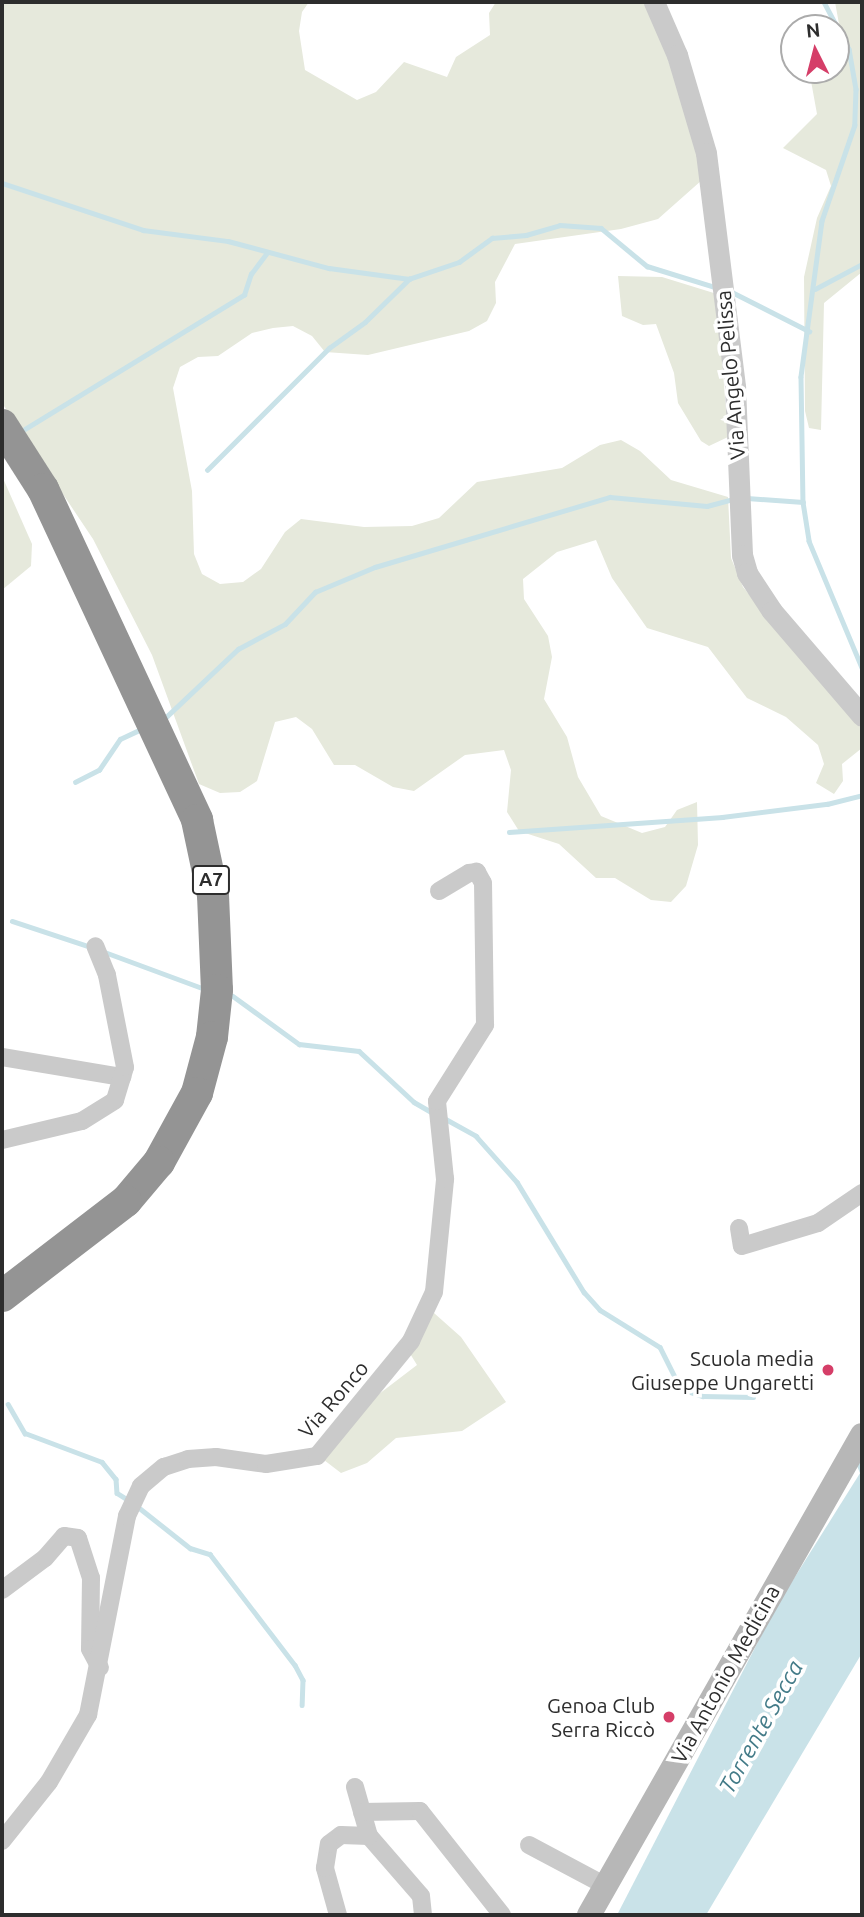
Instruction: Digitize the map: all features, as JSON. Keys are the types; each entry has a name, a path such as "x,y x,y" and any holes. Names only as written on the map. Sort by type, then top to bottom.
{"highway":[{"name":"A7","path":"2,425 67,538 197,820 212,883 217,969 214,1025 202,1077 186,1118 159,1162 127,1201 2,1296"}],"main road":[{"name":"Via Antonio Medicina","path":"589,1915 862,1435"}],"street":[{"name":"Via Angelo Pelissa","path":"654,2 677,55 706,153 735,387 742,555 747,573 772,611 862,716"},
{"name":"Via Ronco","path":"2,1841 49,1782 88,1715 100,1668 106,1610 132,1498 149,1477 188,1459 216,1457 266,1464 317,1457 411,1341 434,1292 445,1179 437,1101 485,1025 483,883 477,872 469,873 439,891"},
{"path":"2,1140 82,1121 115,1100 125,1067 107,975 95,946"},
{"path":"2,1058 122,1077"},
{"path":"739,1228 742,1245 818,1223 862,1193"},
{"path":"2,1590 45,1558 64,1536 78,1538 91,1578 90,1649 100,1668"},
{"path":"355,1787 369,1836 421,1896 424,1915"},
{"path":"362,1812 420,1811 502,1915"},
{"path":"338,1915 325,1868 329,1844 341,1835 369,1836"},
{"path":"529,1844 606,1885"}],"shaded area":[{"path":"2,2 309,2 302,12 299,31 305,70 357,100 376,92 404,62 447,77 456,57 490,35 489,13 496,2 649,2 699,153 702,180 658,219 621,229 515,244 495,282 496,303 487,321 469,331 368,355 325,352 312,336 293,326 273,328 252,333 218,356 198,357 180,367 173,388 192,491 194,554 202,574 220,584 243,582 261,569 285,532 301,519 364,527 412,526 439,518 477,482 562,468 600,445 621,440 640,451 671,480 728,497 731,558 743,587 862,729 862,748 842,764 843,781 834,794 816,783 824,764 818,745 786,717 747,698 708,647 647,628 612,578 596,540 557,552 523,579 524,599 548,636 552,657 544,699 567,737 578,777 601,816 642,833 665,827 677,810 697,802 698,845 686,886 671,902 651,900 615,878 596,878 559,844 519,831 507,812 511,770 504,750 465,755 414,791 393,787 355,765 334,765 312,729 296,717 275,722 257,781 240,792 220,793 199,784 152,655 93,539 2,403"},
{"path":"835,2 862,2 862,272 824,303 821,430 809,428 805,411 804,277 817,218 831,186 826,170 783,148 817,114 812,84 850,84 850,14 837,14"},
{"path":"618,276 662,277 717,294 728,437 709,446 701,441 678,403 674,373 656,324 643,325 622,316"},
{"path":"2,476 32,544 31,566 2,590"},
{"path":"434,1313 461,1337 506,1402 462,1431 396,1438 367,1463 341,1473 324,1460 362,1407 417,1365 409,1352"}],"water":[{"name":"Torrente Secca","path":"862,1470 862,1653 706,1915 617,1915 776,1607"}],"waterway":[{"path":"824,2 849,49 856,89 855,125 822,221 801,377 803,502 809,541 862,668"},
{"path":"2,183 143,230 228,241 329,268 409,279 459,262 492,238 526,235 560,225 601,228 647,266 715,287"},
{"path":"25,429 244,295 251,274 266,254"},
{"path":"815,289 862,264"},
{"path":"207,470 329,348 365,322 409,279"},
{"path":"730,291 809,331"},
{"path":"164,719 238,649 285,624 315,592 375,567 610,497 707,506 734,499"},
{"path":"747,498 803,502"},
{"path":"75,782 99,770 120,739 139,730"},
{"path":"509,832 722,817 827,804 862,795"},
{"path":"12,921 91,947"},
{"path":"102,951 202,988"},
{"path":"233,996 299,1044 359,1051 414,1102 433,1113"},
{"path":"444,1118 476,1136 517,1182 584,1292 600,1310 660,1347 681,1389 703,1396 753,1397"},
{"path":"8,1404 25,1433 102,1462 116,1479 117,1493 130,1501"},
{"path":"859,1464 862,1471"},
{"path":"137,1506 190,1548 210,1554 295,1665 303,1680 302,1705"}],"place":[{"name":"Scuola media Giuseppe Ungaretti","path":"828,1370"},
{"name":"Genoa Club Serra Riccò","path":"669,1717"}]}
